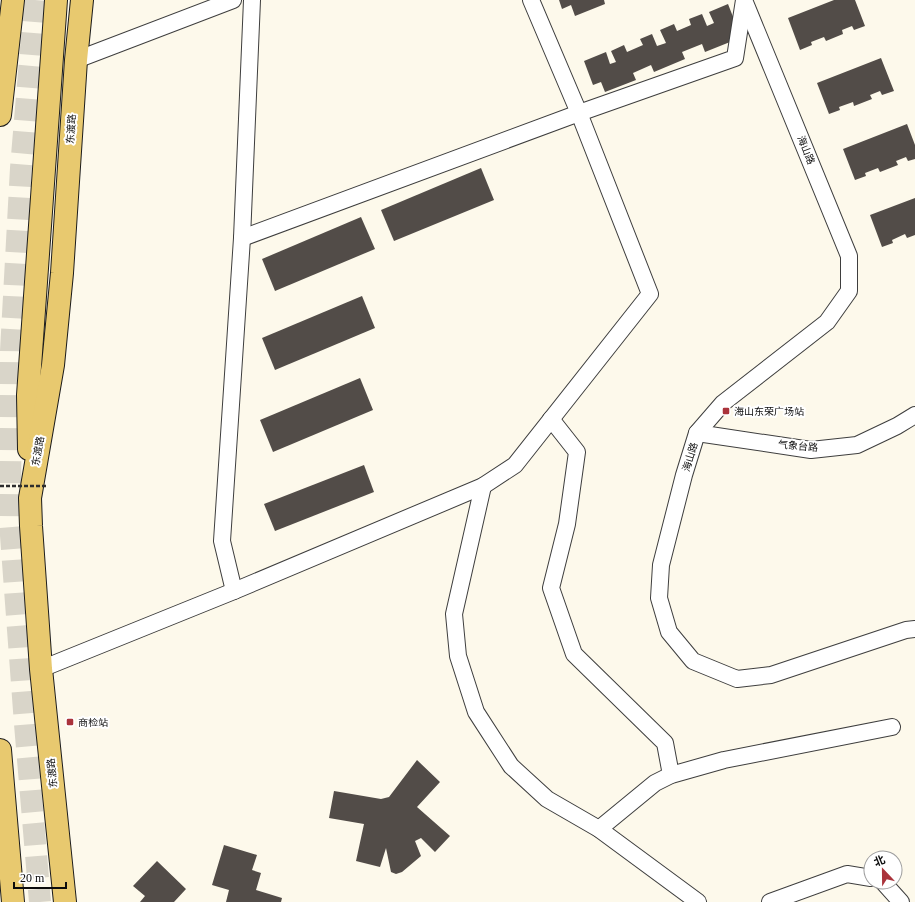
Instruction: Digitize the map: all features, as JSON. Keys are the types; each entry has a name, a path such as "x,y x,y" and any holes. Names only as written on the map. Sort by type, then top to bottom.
{"main road":[{"path":"0,115 13,0"},
{"path":"30,498 28,395 56,0"},
{"name":"东渡路","path":"65,902 41,669 30,526 30,498 53,365 62,273 76,60 82,0"},
{"path":"0,750 13,902"}],"street":[{"path":"76,60 233,0"},
{"path":"234,591 222,541 242,238 252,0"},
{"path":"41,669 234,591 483,486 515,465 650,294 580,113 530,0"},
{"path":"242,238 580,113 735,58 744,0"},
{"name":"海山路","path":"744,0 849,256 849,291 827,322 722,403 697,433 684,475 661,565 659,598 669,632 693,661 737,679 771,675 906,630 915,629"},
{"name":"气象台路","path":"697,433 811,450 857,445 897,426 915,415"},
{"path":"551,420 577,452 567,524 551,588 574,654 665,743 672,775"},
{"path":"483,486 454,614 458,656 476,712 511,766 547,799 599,829 698,902"},
{"path":"599,829 655,783 672,775 724,760 892,727"},
{"path":"770,902 847,874 863,877"},
{"path":"890,890 901,902"}],"path":[{"path":"0,486 48,486"}],"building":[{"path":"559,0 604,0 605,4 575,16 571,5 562,9"},
{"path":"834,0 855,0 865,26 854,30 852,26 842,30 843,34 826,41 824,37 811,42 812,45 800,50 788,18"},
{"path":"728,4 737,27 731,30 735,40 705,52 702,44 682,52 685,59 654,72 651,65 633,73 636,80 605,92 601,82 593,85 584,61 606,52 610,64 616,62 611,51 624,45 627,52 643,45 640,39 652,34 657,46 666,43 660,30 674,24 677,31 691,25 689,19 702,14 707,26 714,23 709,12"},
{"path":"881,58 894,91 882,95 880,91 870,95 872,99 854,106 853,102 839,107 840,110 829,114 817,83"},
{"path":"907,124 915,145 915,159 908,161 906,157 896,161 898,165 880,172 878,168 865,173 866,176 855,180 843,149"},
{"path":"481,168 494,200 394,241 381,210"},
{"path":"915,198 915,235 907,238 905,234 892,240 893,243 882,247 870,215"},
{"path":"361,217 375,249 275,291 262,259"},
{"path":"362,296 375,328 275,370 262,338"},
{"path":"360,378 373,410 273,452 260,420"},
{"path":"364,465 374,492 275,531 264,504"},
{"path":"417,760 440,782 417,807 450,836 435,852 421,838 415,841 421,856 402,872 396,874 391,872 386,848 380,867 356,861 364,824 329,818 334,791 381,799 389,797"},
{"path":"224,845 257,855 252,870 261,873 256,890 282,898 281,902 226,902 229,890 212,885"},
{"path":"157,861 186,889 174,902 140,902 145,896 133,886"}],"tunnel":[{"path":"35,0 21,168 11,351 10,522 40,902"}],"place":[{"name":"海山东荣广场站","path":"726,411"},
{"name":"商检站","path":"70,722"}]}
